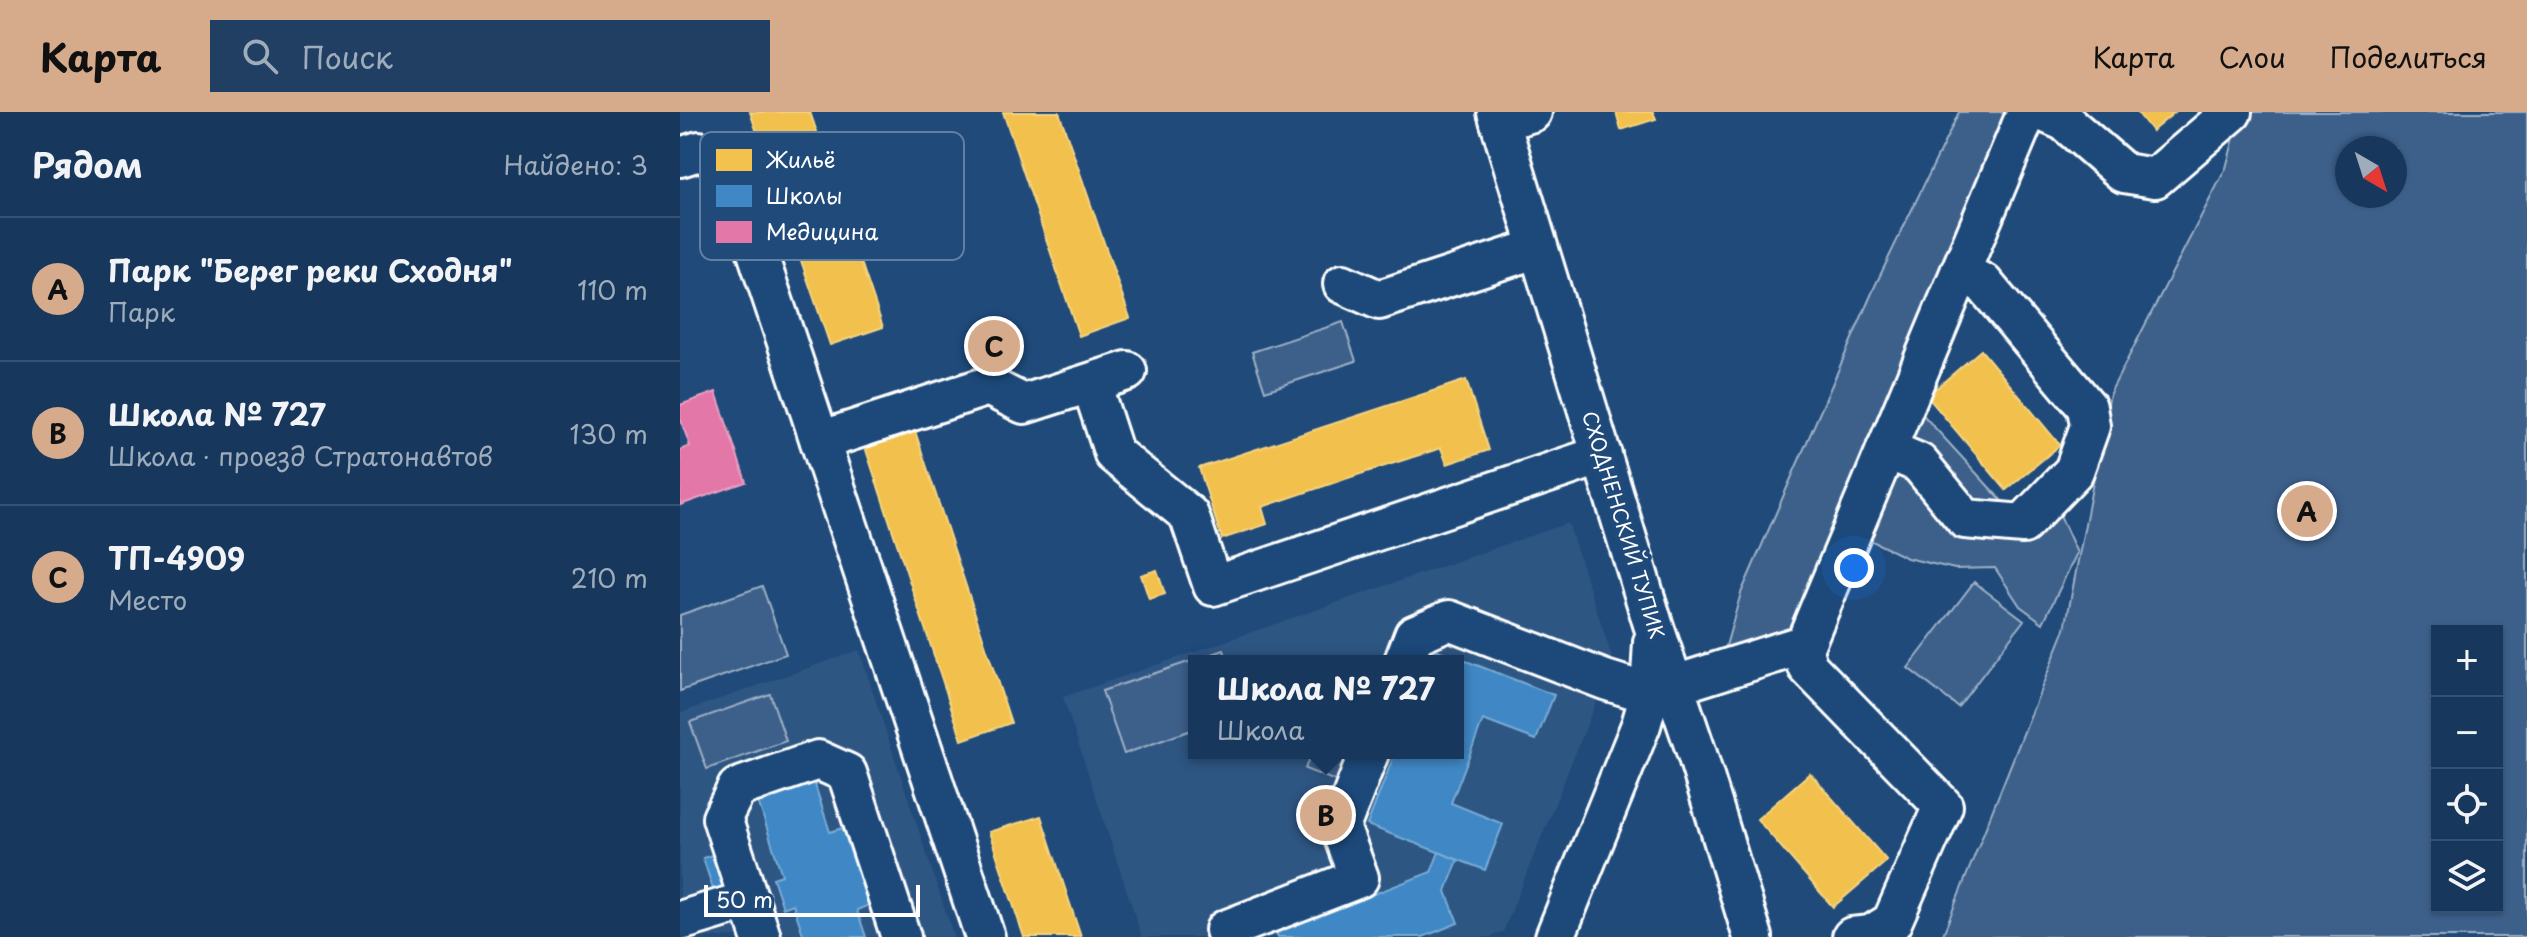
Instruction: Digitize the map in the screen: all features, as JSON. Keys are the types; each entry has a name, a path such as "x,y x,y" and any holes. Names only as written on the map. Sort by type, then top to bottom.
{"street":[{"path":"1406,655 1414,635 1449,620 1605,680 1663,690 1805,644 2027,112"},
{"path":"2043,112 2064,121 2124,173 2155,178 2232,112"},
{"name":"СХОДНЕНСКИЙ ТУПИК","path":"1510,115 1538,248 1653,624 1663,690 1753,937"},
{"path":"680,157 700,151"},
{"path":"1343,284 1379,300 1538,248"},
{"path":"760,260 985,937"},
{"path":"1886,449 1919,463 1965,519 2023,524 2074,471 2090,426 2087,407 1983,283 1960,273"},
{"path":"820,441 988,386 1024,404 1127,371"},
{"path":"1091,383 1114,454 1189,515 1213,586 1602,455"},
{"path":"1801,646 1808,667 1943,806 1892,922 1871,935 1852,937"},
{"path":"1555,937 1641,725 1663,690"},
{"path":"1228,937 1225,930 1359,878 1340,827 1367,759"},
{"path":"761,937 722,818 737,788 818,760 847,773 901,937"},
{"path":"680,921 749,900"}],"shaded area":[{"path":"1959,112 2021,112 1902,392 2002,501 2060,515 2077,553 2043,623 2020,606 1995,568 1955,569 1907,558 1866,538 1790,640 1746,650 1726,646 1741,593 1875,286"},
{"path":"2241,112 2527,112 2527,937 1942,937 2065,629 2110,393 2226,168"},
{"path":"1343,322 1356,361 1265,391 1252,352"},
{"path":"1568,523 1613,660 1503,932 1491,937 1142,937 1063,697"},
{"path":"1974,582 2024,620 1958,707 1908,668"},
{"path":"762,586 786,654 680,691 680,615"},
{"path":"859,650 954,937 683,937 680,928 680,713"},
{"path":"1224,650 1226,655 1209,655"},
{"path":"1188,662 1188,731 1124,754 1102,691"},
{"path":"770,694 786,741 707,769 690,722"},
{"path":"1309,759 1359,759 1348,786 1305,769"}],"building: Жильё":[{"path":"750,112 810,112 817,132 757,132"},
{"path":"1003,112 1059,112 1130,318 1079,336"},
{"path":"1616,112 1653,112 1656,119 1621,130"},
{"path":"2137,112 2175,112 2152,131"},
{"path":"801,260 860,260 883,327 830,345"},
{"path":"1006,324 1016,358 982,368 971,335"},
{"path":"1981,350 2060,445 2006,490 1927,396"},
{"path":"1466,380 1489,450 1447,464 1441,448 1351,477 1262,507 1267,524 1222,539 1199,468"},
{"path":"915,431 1011,723 962,740 865,447"},
{"path":"1157,570 1165,594 1149,599 1141,575"},
{"path":"1810,773 1887,861 1833,907 1757,819"},
{"path":"1041,816 1081,937 1024,937 989,832"}],"building: Школы":[{"path":"1435,649 1451,655 1432,655"},
{"path":"1464,660 1554,695 1536,740 1483,720 1451,803 1503,824 1485,870 1367,825 1393,759 1464,759"},
{"path":"814,782 830,832 843,828 869,905 857,910 866,937 804,937 793,904 783,908 773,878 782,875 758,801"},
{"path":"721,852 733,885 714,892 703,858"},
{"path":"1439,852 1458,860 1446,891 1458,923 1423,937 1278,937 1276,932 1431,872"}],"building: Медицина":[{"path":"716,392 746,482 680,505 680,450 690,446 680,418 680,405"}],"place":[{"name":"ТП-4909","path":"994,346"},
{"name":"Парк \"Берег реки Сходня\"","path":"2307,511"},
{"name":"Школа № 727","path":"1326,815"}]}
